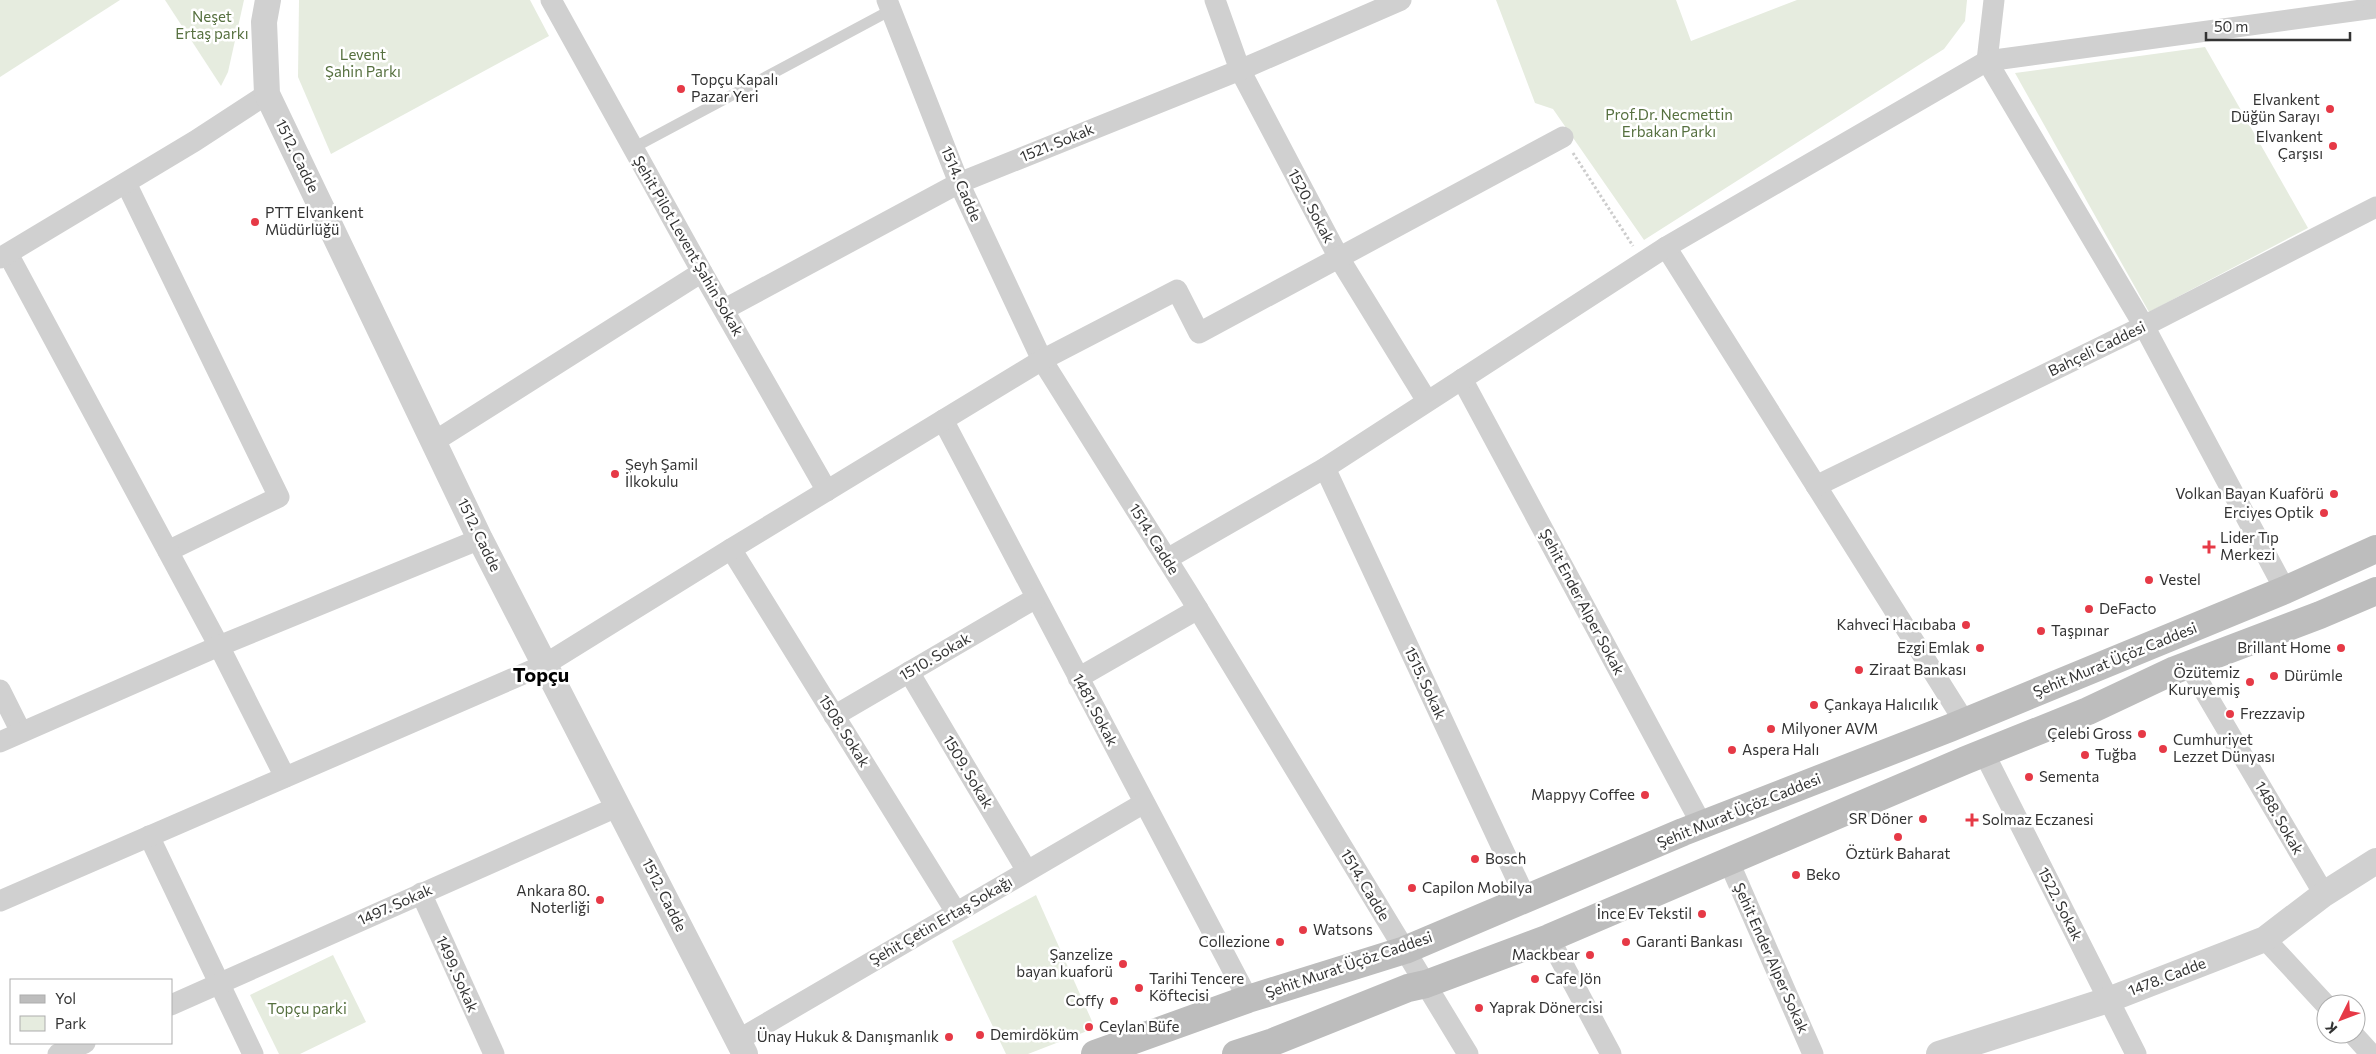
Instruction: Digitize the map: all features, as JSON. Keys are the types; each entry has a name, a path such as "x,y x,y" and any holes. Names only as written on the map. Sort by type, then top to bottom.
{"main road":[{"name":"Şehit Murat Üçöz Caddesi","path":"1095,1054 1248,999 1405,950 1702,825 1964,722 2285,590 2376,549"},
{"name":"Şehit Murat Üçöz Caddesi","path":"1236,1054 1289,1046 1408,988 1426,984 1549,938 1984,753 2088,711 2189,665 2320,615 2376,591"}],"street":[{"name":"1512. Cadde","path":"268,0 264,22 267,94 435,441 480,539 619,806 741,1047"},
{"name":"Şehit Pilot Levent Şahin Sokak","path":"551,0 702,272 827,490"},
{"name":"1520. Sokak","path":"1215,0 1240,70 1339,258 1427,401"},
{"name":"1521. Sokak","path":"724,309 959,183 1240,70 1401,0"},
{"path":"1994,0 1987,61 2144,326 2285,590"},
{"name":"1514. Cadde","path":"889,5 959,183 1042,360 1198,609 1468,1054"},
{"path":"1167,559 1324,468 1666,247 1987,61 2376,8"},
{"path":"267,94 126,183 4,256 168,551 285,777"},
{"path":"0,901 544,665 1042,360 1177,290 1199,333 1563,138"},
{"path":"126,183 279,497 168,551"},
{"name":"Bahçeli Caddesi","path":"1816,486 2144,326 2376,206"},
{"path":"1666,247 1964,722"},
{"path":"435,441 702,272"},
{"name":"Şehit Ender Alper Sokak","path":"1462,379 1702,825"},
{"name":"1481. Sokak","path":"943,420 1248,999"},
{"name":"1515. Sokak","path":"1324,468 1526,898"},
{"path":"0,742 218,646 480,539"},
{"name":"1508. Sokak","path":"731,549 956,912"},
{"name":"1510. Sokak","path":"834,716 1036,598"},
{"path":"1078,678 1198,609"},
{"name":"1488. Sokak","path":"2189,665 2324,894"},
{"name":"1509. Sokak","path":"909,672 1027,871"},
{"path":"0,690 21,732"},
{"name":"1522. Sokak","path":"1984,753 2136,1054"},
{"name":"Şehit Çetin Ertaş Sokağı","path":"741,1047 956,912 1144,803"},
{"name":"1497. Sokak","path":"172,1006 619,806"},
{"path":"149,836 253,1054"},
{"name":"1478. Cadde","path":"1939,1054 1970,1050 2108,1000 2266,939 2324,894 2376,861"},
{"name":"Şehit Ender Alper Sokak","path":"1729,862 1813,1054"},
{"name":"1499. Sokak","path":"421,893 494,1054"},
{"path":"1549,938 1611,1054"},
{"path":"2266,939 2316,994"},
{"path":"58,1054 82,1044"},
{"path":"2362,1044 2371,1054"}],"lane":[{"path":"633,148 889,5"}],"path":[{"path":"1563,138 1642,262"}],"green space":[{"path":"0,0 120,0 0,77"},
{"name":"Neşet Ertaş parkı","path":"165,0 244,0 228,72 221,86"},
{"name":"Levent Şahin Parkı","path":"299,0 530,0 549,36 331,154 298,77"},
{"name":"Prof.Dr. Necmettin Erbakan Parkı","path":"1496,0 1676,0 1691,41 1797,0 1967,0 1965,21 1944,49 1644,240 1553,109 1535,103"},
{"path":"2205,47 2308,228 2149,312 2015,73"},
{"path":"1036,895 1095,1028 1028,1054 1006,1054 952,941"},
{"name":"Topçu parki","path":"333,955 366,1022 300,1054 279,1054 250,995"}],"place":[{"name":"Topçu Kapalı Pazar Yeri","path":"681,89"},
{"name":"Elvankent Düğün Sarayı","path":"2330,109"},
{"name":"Elvankent Çarşısı","path":"2333,146"},
{"name":"PTT Elvankent Müdürlüğü","path":"255,222"},
{"name":"Şeyh Şamil İlkokulu","path":"615,474"},
{"name":"Volkan Bayan Kuaförü","path":"2334,494"},
{"name":"Erciyes Optik","path":"2324,513"},
{"name":"Lider Tıp Merkezi","path":"2209,547"},
{"name":"Vestel","path":"2149,580"},
{"name":"DeFacto","path":"2089,609"},
{"name":"Kahveci Hacıbaba","path":"1966,625"},
{"name":"Taşpınar","path":"2041,631"},
{"name":"Ezgi Emlak","path":"1980,648"},
{"name":"Brillant Home","path":"2341,648"},
{"name":"Ziraat Bankası","path":"1859,670"},
{"name":"Dürümle","path":"2274,676"},
{"name":"Özütemiz Kuruyemiş","path":"2250,682"},
{"name":"Çankaya Halıcılık","path":"1814,705"},
{"name":"Frezzavip","path":"2230,714"},
{"name":"Milyoner AVM","path":"1771,729"},
{"name":"Çelebi Gross","path":"2142,734"},
{"name":"Cumhuriyet Lezzet Dünyası","path":"2163,749"},
{"name":"Aspera Halı","path":"1732,750"},
{"name":"Tuğba","path":"2085,755"},
{"name":"Sementa","path":"2029,777"},
{"name":"Mappyy Coffee","path":"1645,795"},
{"name":"SR Döner","path":"1923,819"},
{"name":"Solmaz Eczanesi","path":"1972,820"},
{"name":"Öztürk Baharat","path":"1898,837"},
{"name":"Bosch","path":"1475,859"},
{"name":"Beko","path":"1796,875"},
{"name":"Capilon Mobilya","path":"1412,888"},
{"name":"Ankara 80. Noterliği","path":"600,900"},
{"name":"İnce Ev Tekstil","path":"1702,914"},
{"name":"Watsons","path":"1303,930"},
{"name":"Collezione","path":"1280,942"},
{"name":"Garanti Bankası","path":"1626,942"},
{"name":"Mackbear","path":"1590,955"},
{"name":"Şanzelize bayan kuaforü","path":"1123,964"},
{"name":"Cafe Jön","path":"1535,979"},
{"name":"Tarihi Tencere Köftecisi","path":"1139,988"},
{"name":"Coffy","path":"1114,1001"},
{"name":"Yaprak Dönercisi","path":"1479,1008"},
{"name":"Ceylan Büfe","path":"1089,1027"},
{"name":"Demirdöküm","path":"980,1035"},
{"name":"Ünay Hukuk & Danışmanlık","path":"949,1037"}],"district":[{"name":"Topçu","path":"541,675"}]}
